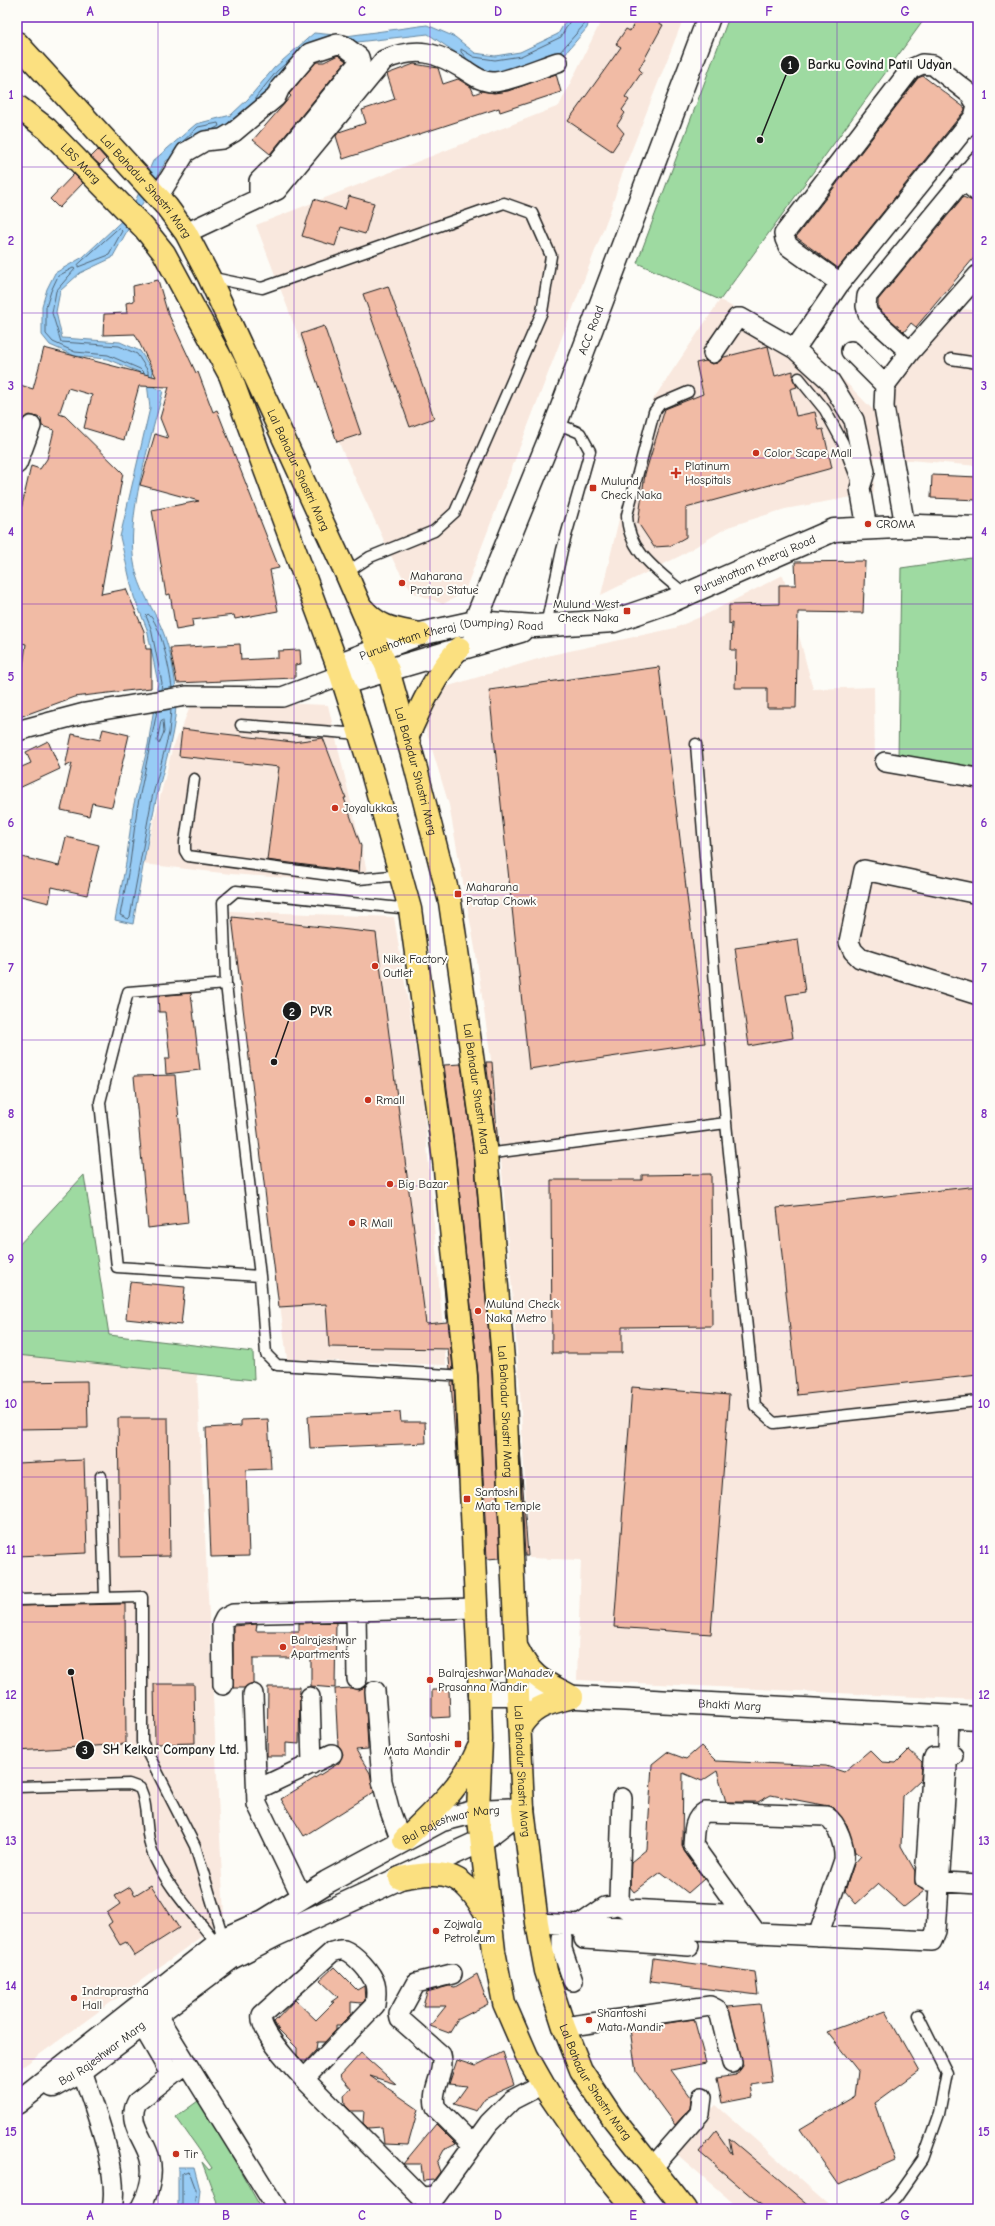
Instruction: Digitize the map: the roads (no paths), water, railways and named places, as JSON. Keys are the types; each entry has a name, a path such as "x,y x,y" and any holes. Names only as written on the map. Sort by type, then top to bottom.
{"main road":[{"name":"Lal Bahadur Shastri Marg","path":"17,42 162,202 186,232 254,371 346,572 388,670 450,902 486,1154 504,1372 523,1809 538,1929 546,1971 564,2027 581,2070 612,2117 685,2209"},
{"name":"LBS Marg","path":"22,115 47,129 137,221"},
{"path":"162,202 137,221 164,253 232,380 341,674 360,734 410,909 444,1160 466,1376 480,1694 481,1740 478,1811 494,1951 504,2003 527,2056 543,2084 594,2160 635,2209"},
{"path":"232,380 254,371"},
{"path":"361,606 374,621 392,628 420,634"},
{"path":"407,738 438,676 467,646"},
{"path":"517,1647 524,1662 536,1677 572,1697"},
{"path":"520,1727 528,1715 536,1708 572,1697"},
{"path":"403,1840 454,1790 472,1763 481,1740"},
{"path":"400,1878 432,1872 454,1877 474,1893 491,1921"}],"street":[{"name":"ACC Road","path":"467,646 475,622 556,423 709,17"},
{"path":"162,202 186,152 205,141 222,138 234,132 276,97 280,88 310,53 337,44 343,45 359,57 360,61 278,163 259,181 259,199"},
{"path":"186,232 277,190 384,60 402,53 427,52 445,58 482,80 495,82 558,62"},
{"path":"795,349 840,282 974,117 977,105 970,94 933,65 922,64 911,69 784,234 784,239 788,246 840,282"},
{"path":"910,352 868,314 866,306 867,296 978,161"},
{"path":"963,180 978,192"},
{"path":"905,526 884,407 885,385 910,352 978,275"},
{"path":"712,353 736,318 741,318 795,349 830,381 854,420 865,472 860,488 867,528"},
{"path":"852,351 885,385"},
{"path":"17,464 31,426"},
{"name":"Purushottam Kheraj Road","path":"541,626 614,621 686,595 834,530 905,526 978,528"},
{"name":"Purushottam Kheraj (Dumping) Road","path":"341,674 379,649 420,634 475,622 541,626"},
{"name":"Purushottam Kheraj (Dumping) Road","path":"341,674 388,670 467,646 541,626"},
{"path":"17,731 85,713 186,696 282,697 341,674"},
{"path":"885,762 978,778"},
{"path":"978,894 864,870 850,942 853,951 860,958 978,995"},
{"path":"223,1685 222,1624 225,1618 233,1614 476,1608"},
{"path":"356,1611 357,1679"},
{"path":"375,1691 382,1781 389,1808 403,1840"},
{"path":"253,1694 257,1804 302,1897"},
{"name":"Bhakti Marg","path":"480,1694 519,1694 944,1715 978,1718"},
{"path":"310,1697 312,1764"},
{"path":"538,1929 578,1926 932,1941 935,1936 946,1756 944,1715"},
{"path":"256,1790 332,1754"},
{"path":"622,1798 618,1899 620,1906 628,1909 743,1915"},
{"name":"Bal Rajeshwar Marg","path":"17,2104 224,1947 302,1897 403,1840 442,1820 478,1811 523,1809"},
{"name":"Bal Rajeshwar Marg","path":"17,2104 82,2070 149,2020 224,1947 400,1878 481,1841 523,1809"},
{"path":"757,1934 693,1845 696,1821 700,1815 705,1812 826,1816 832,1820 845,1849 844,1860 818,1936"},
{"path":"939,1882 978,1884"},
{"path":"578,1926 606,1907 613,1906"},
{"path":"538,1929 562,1937 689,1946"},
{"path":"562,1937 562,1949 573,1982"},
{"path":"304,2079 374,2005 377,1997 375,1984 370,1974 352,1955 344,1950 332,1952 262,2016 262,2024 284,2056 304,2079 421,2196 436,2196 489,2123 512,2100 543,2084"},
{"path":"452,1974 416,1983 400,2014 400,2020 441,2056 442,2061 433,2096 435,2104 473,2145"},
{"path":"564,2027 710,2006 716,2009 720,2015 732,2063"},
{"path":"149,2020 186,2063 277,2209"},
{"path":"149,2020 171,2075"},
{"path":"140,2209 148,2195 150,2160 133,2119 133,2109 137,2102 186,2063"},
{"path":"82,2070 112,2168 114,2199 112,2209"},
{"path":"652,2168 700,2113 702,2097"}],"lane":[{"path":"209,277 262,288 504,203 532,214 551,256 542,312 455,512 434,531 370,557 346,572"},
{"path":"952,359 978,363"},
{"path":"799,378 825,410 843,443 860,488"},
{"path":"686,595 640,555 628,531 627,515 654,412 660,404 688,392"},
{"path":"541,626 590,451 580,433 556,423"},
{"path":"241,725 360,734"},
{"path":"696,744 726,1123 755,1406 774,1423 978,1402"},
{"path":"194,779 185,842 185,851 188,856 359,879 401,875"},
{"path":"410,909 236,891 222,902 226,984 260,1276 266,1354 277,1365 466,1376"},
{"path":"226,984 128,992 100,1102 117,1267 260,1276"},
{"path":"486,1154 726,1123"},
{"path":"101,1476 105,1598"},
{"path":"17,1600 142,1597 142,1742 195,1846 224,1947"},
{"path":"17,1787 129,1784 140,1788 144,1797 146,1821 152,1851 174,1890 224,1947"},
{"path":"885,2209 897,2196 922,2159 939,2114 947,2073 918,2015"}],"water":[{"path":"568,17 590,17 587,28 564,55 496,79 477,75 455,52 428,34 348,43 314,41 275,93 220,130 166,161 112,258 80,273 60,291 56,312 62,338 120,342 140,351 152,370 154,387 163,391 140,480 133,527 133,549 135,568 139,582 162,628 170,654 176,690 175,718 170,746 153,815 133,924 115,920 126,863 133,808 148,745 158,683 147,629 134,597 120,537 150,408 147,383 139,372 107,359 75,356 50,345 42,335 42,306 47,289 55,273 83,257 130,213 153,161 196,124 231,115 248,99 274,68 314,33 346,36 427,25 455,37 475,53 495,56 520,52 558,34"},
{"path":"178,2167 194,2167 200,2190 198,2209 178,2209"}],"place":[{"name":"Barku Govind Patil Udyan","path":"760,140"},
{"name":"Color Scape Mall","path":"756,453"},
{"name":"Platinum Hospitals","path":"676,473"},
{"name":"Mulund Check Naka","path":"593,488"},
{"name":"CROMA","path":"868,524"},
{"name":"Maharana Pratap Statue","path":"402,583"},
{"name":"Mulund West Check Naka","path":"627,611"},
{"name":"Joyalukkas","path":"335,808"},
{"name":"Maharana Pratap Chowk","path":"458,894"},
{"name":"Nike Factory Outlet","path":"375,966"},
{"name":"PVR","path":"274,1062"},
{"name":"Rmall","path":"368,1100"},
{"name":"Big Bazar","path":"390,1184"},
{"name":"R Mall","path":"352,1223"},
{"name":"Mulund Check Naka Metro","path":"478,1311"},
{"name":"Santoshi Mata Temple","path":"467,1499"},
{"name":"Balrajeshwar Apartments","path":"283,1647"},
{"name":"SH Kelkar Company Ltd.","path":"71,1672"},
{"name":"Balrajeshwar Mahadev Prasanna Mandir","path":"430,1680"},
{"name":"Santoshi Mata Mandir","path":"458,1744"},
{"name":"Zojwala Petroleum","path":"436,1931"},
{"name":"Indraprastha Hall","path":"74,1998"},
{"name":"Shantoshi Mata Mandir","path":"589,2020"},
{"name":"Tir","path":"176,2154"}]}
